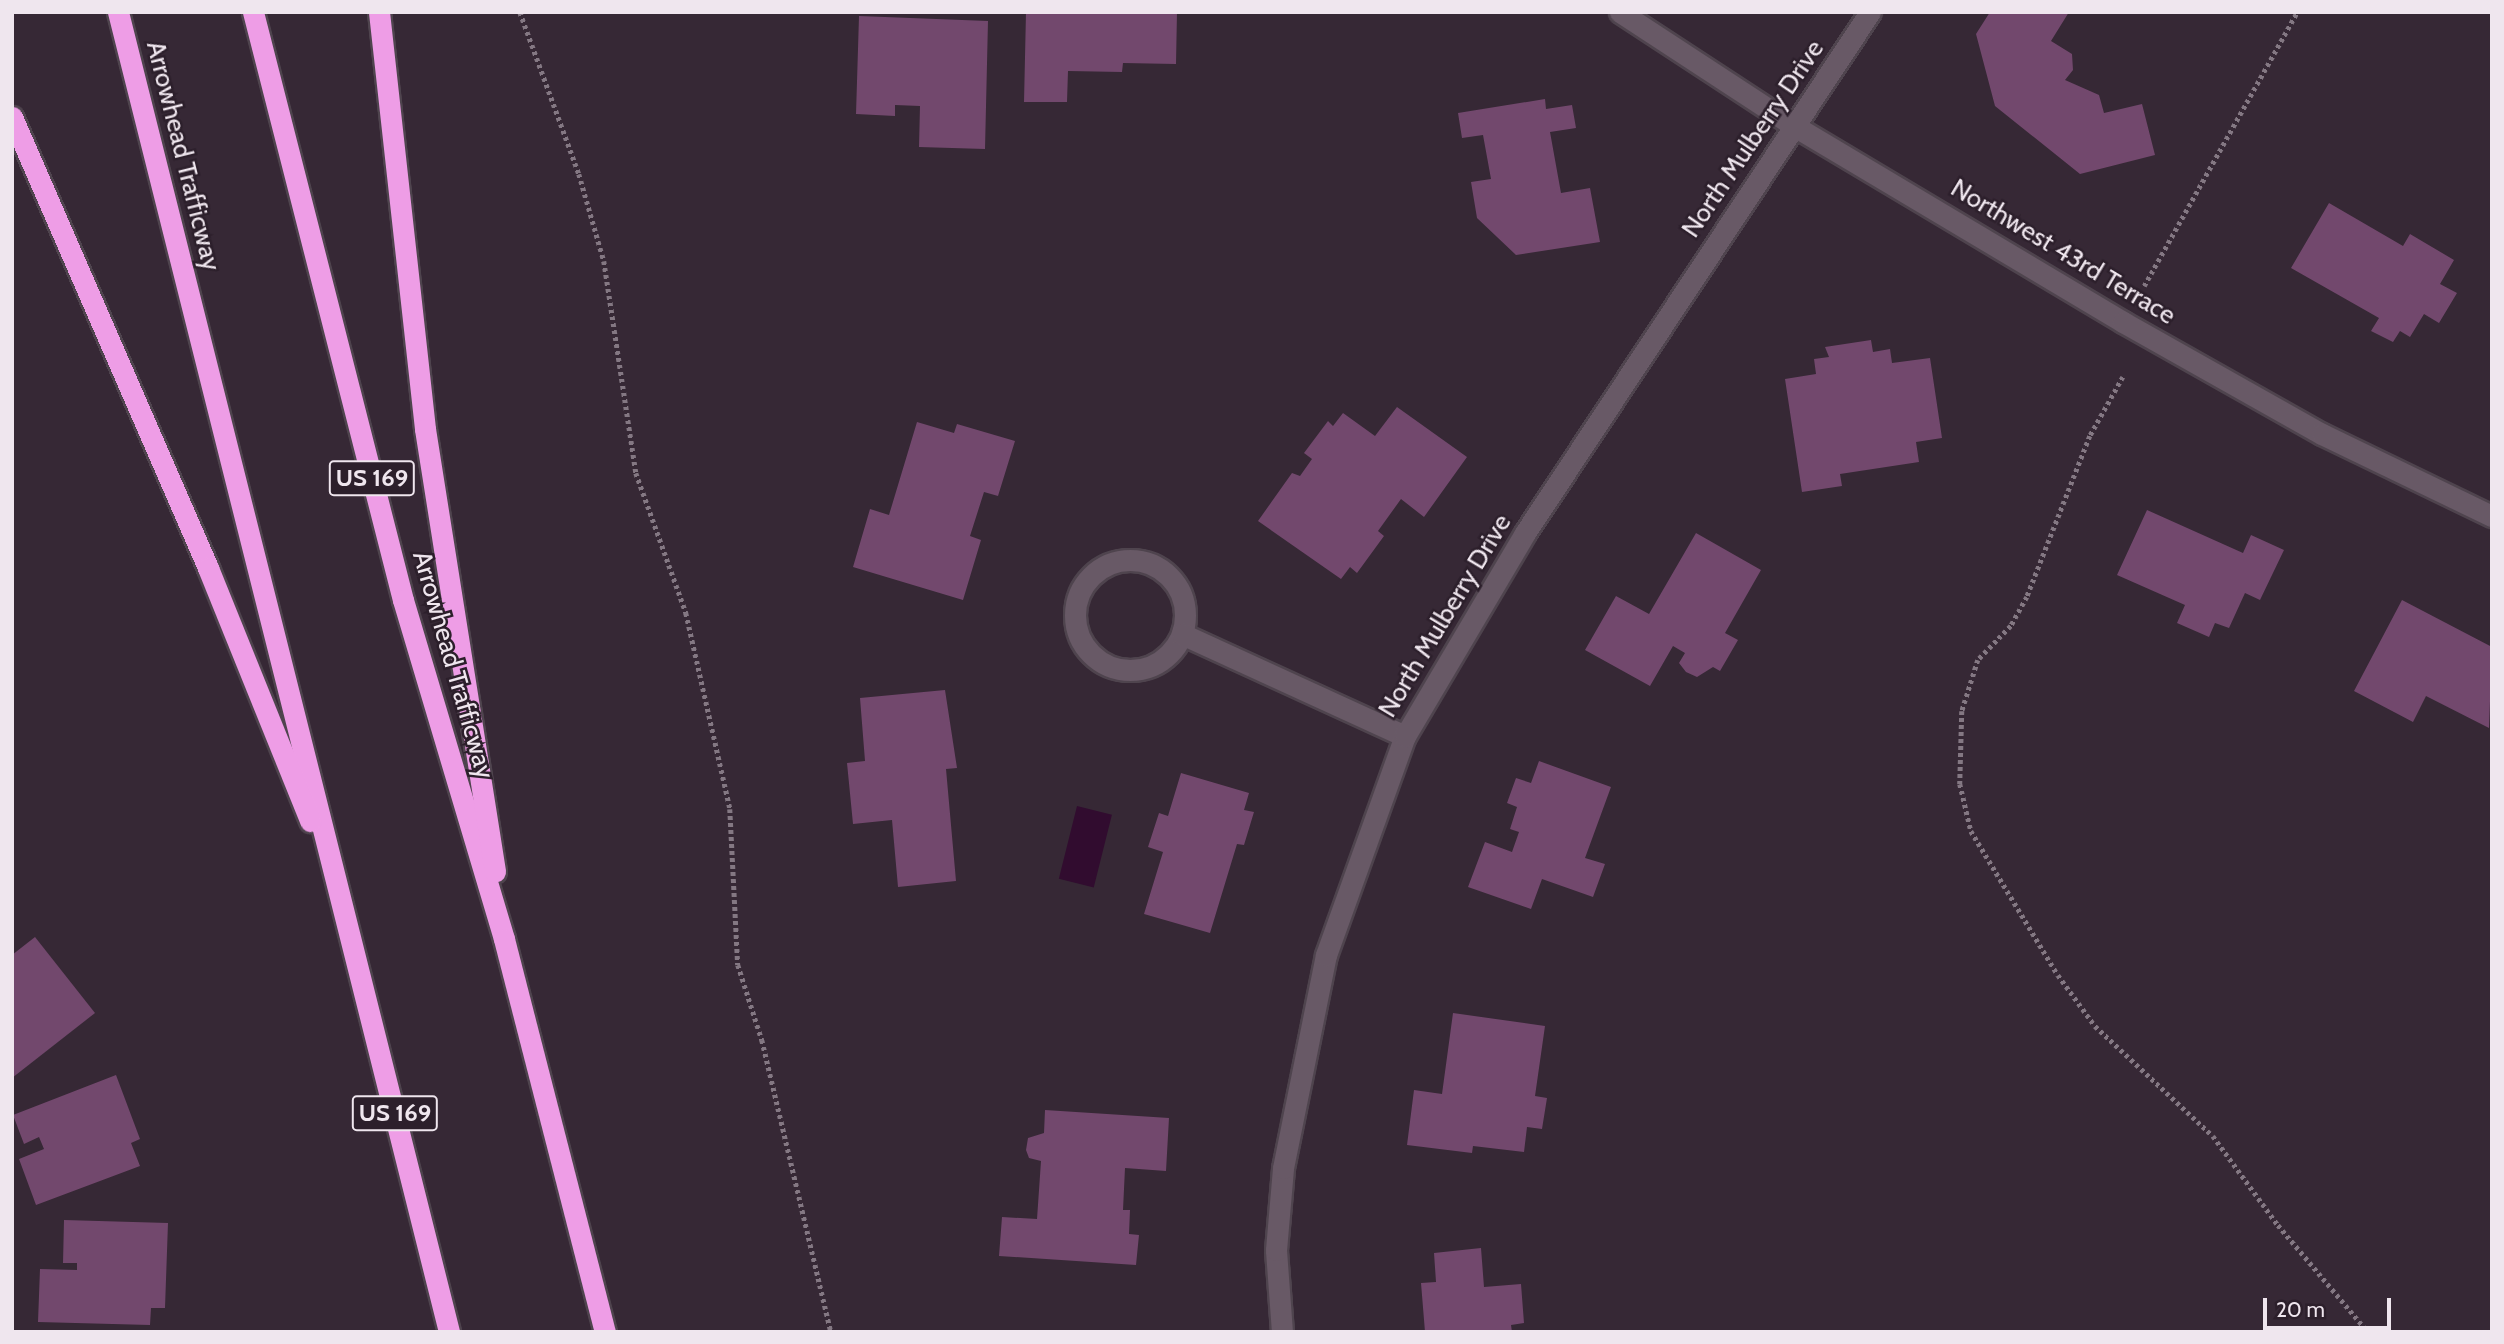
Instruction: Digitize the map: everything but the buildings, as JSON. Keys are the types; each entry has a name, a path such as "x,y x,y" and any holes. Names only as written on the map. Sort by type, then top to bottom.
{"highway":[{"name":"Arrowhead Trafficway","path":"118,12 449,1332"},
{"name":"Arrowhead Trafficway","path":"253,12 403,600 505,939 605,1332"},
{"path":"379,12 425,429 478,743 505,939"},
{"path":"12,117 208,568 340,895"}],"street":[{"name":"Northwest 43rd Terrace","path":"1620,12 1796,127 2311,428 2492,516"},
{"name":"North Mulberry Drive","path":"1282,1332 1276,1250 1283,1168 1326,955 1405,736 1525,533 1870,12"},
{"path":"1138,560 1173,579 1185,615 1182,634 1169,654 1153,665 1115,669 1090,654 1079,638 1074,620 1076,600 1086,580 1100,568 1138,560"},
{"path":"1182,634 1405,736"}],"path":[{"path":"520,12 579,174 604,261 636,473 686,613 730,809 738,965 762,1040 831,1332"},
{"path":"2144,286 2297,12"},
{"path":"2123,377 2090,436 2027,597 2011,626 1978,660 1962,711 1960,785 1970,831 2095,1026 2213,1136 2278,1225 2368,1332"}],"shaded area":[{"path":"1077,806 1112,815 1094,887 1059,879"}]}
